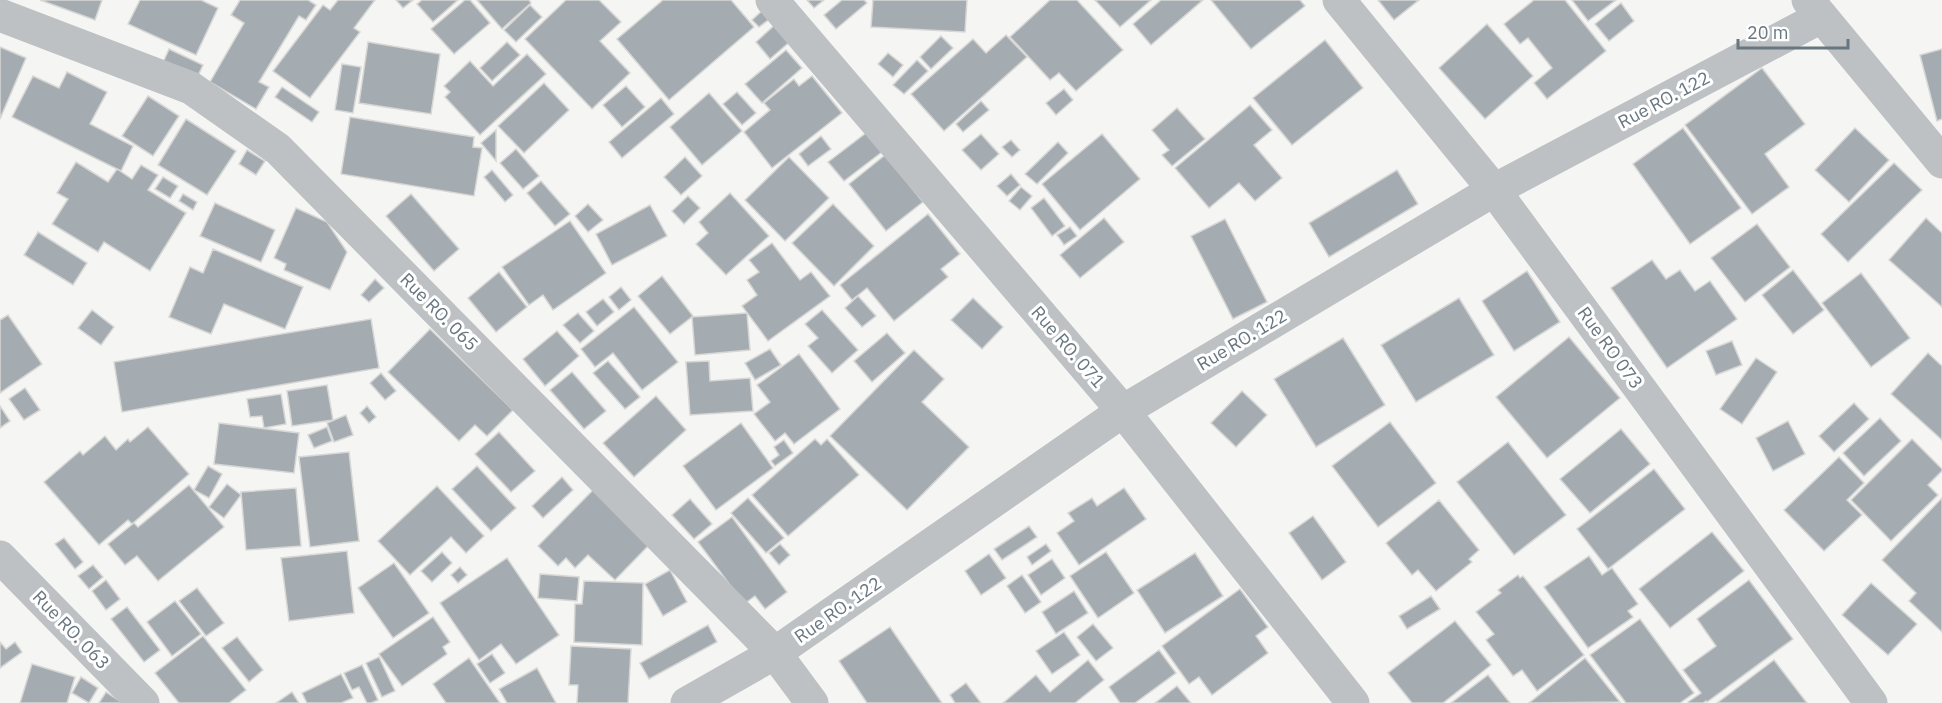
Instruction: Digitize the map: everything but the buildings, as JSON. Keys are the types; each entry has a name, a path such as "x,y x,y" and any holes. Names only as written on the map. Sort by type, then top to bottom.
{"street":[{"name":"Rue RO. 071","path":"772,0 1123,411 1353,703"},
{"name":"Rue RO 073","path":"1340,0 1494,190 1871,703"},
{"name":"Rue RO. 122","path":"687,703 775,653 1123,411 1494,190 1815,8"},
{"path":"1815,8 1942,162"},
{"name":"Rue RO. 065","path":"0,15 191,88 278,149 775,653 812,703"},
{"name":"Rue RO. 063","path":"0,557 143,703"}]}
